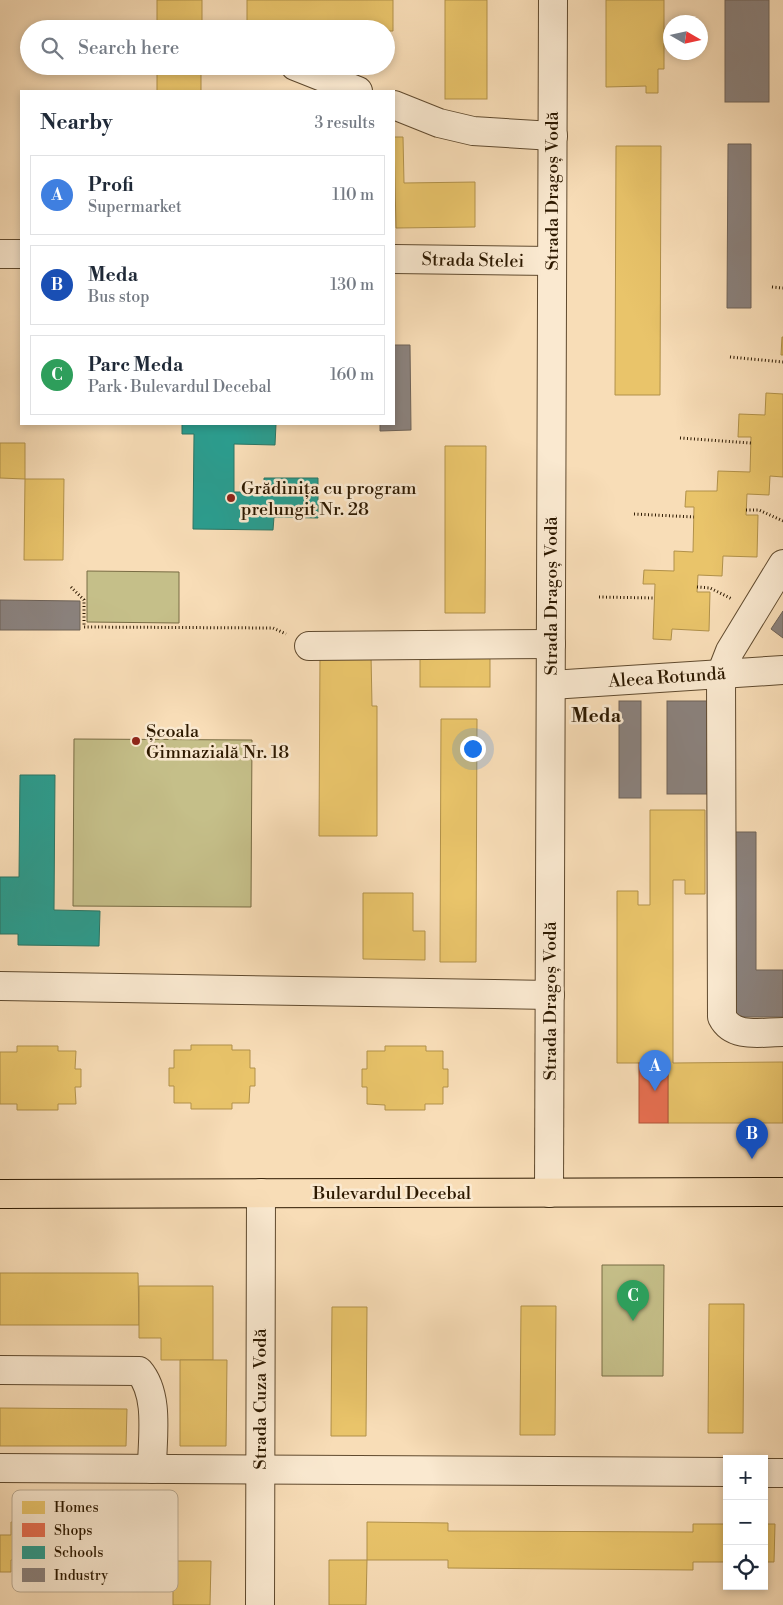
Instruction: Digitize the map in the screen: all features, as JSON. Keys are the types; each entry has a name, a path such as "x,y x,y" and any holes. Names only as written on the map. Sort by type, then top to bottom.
{"main road":[{"name":"Bulevardul Decebal","path":"0,1194 783,1192"}],"street":[{"name":"Strada Dragoș Vodă","path":"549,1193 553,0"},
{"path":"318,75 355,90"},
{"path":"395,105 439,123 473,132 553,136"},
{"path":"0,254 20,254"},
{"name":"Strada Stelei","path":"395,259 552,261"},
{"path":"783,564 730,650 721,674 722,1016 731,1029 738,1032 783,1032"},
{"path":"309,646 551,644"},
{"name":"Aleea Rotundă","path":"551,685 783,670"},
{"path":"0,986 550,995"},
{"name":"Strada Cuza Vodă","path":"260,1605 261,1193"},
{"path":"0,1370 139,1371 146,1379 150,1391 153,1418 152,1469"},
{"path":"0,1468 723,1472"},
{"path":"768,1473 783,1473"}],"path":[{"path":"772,287 783,288"},
{"path":"730,358 783,362"},
{"path":"680,438 751,443"},
{"path":"746,510 759,510 783,521"},
{"path":"634,514 694,517"},
{"path":"71,587 84,600 84,627 274,628 309,646"},
{"path":"697,587 710,588 754,611"},
{"path":"599,597 655,598"}],"shaded area":[{"path":"87,571 179,572 179,623 87,622"},
{"path":"74,739 252,740 251,907 73,906"},
{"path":"602,1265 664,1265 663,1376 602,1376"}],"building: Homes":[{"path":"157,0 202,0 202,20 157,20"},
{"path":"247,0 393,0 393,20 247,20"},
{"path":"445,0 487,0 487,99 445,99"},
{"path":"606,0 664,0 664,69 658,69 658,93 646,93 646,86 606,87"},
{"path":"157,75 201,75 201,90 157,90"},
{"path":"395,137 403,137 404,183 475,182 475,227 396,228"},
{"path":"616,146 661,146 660,395 615,395"},
{"path":"782,337 783,355 781,355"},
{"path":"766,393 783,394 783,477 770,476 769,495 747,494 746,515 758,515 757,557 723,556 722,576 698,575 697,592 710,592 709,631 672,629 671,640 653,639 655,584 643,584 644,570 674,571 674,551 693,552 694,507 685,507 686,491 717,491 718,471 750,472 751,437 738,437 739,414 765,415"},
{"path":"0,443 25,443 25,479 0,478"},
{"path":"445,446 486,446 485,613 445,613"},
{"path":"25,479 64,479 63,560 24,560"},
{"path":"320,654 371,654 372,706 377,706 377,836 319,836"},
{"path":"420,656 490,656 490,687 420,687"},
{"path":"441,719 477,719 476,962 440,962"},
{"path":"650,810 705,810 705,894 685,894 685,880 673,880 673,1063 783,1062 783,1123 668,1123 668,1063 617,1063 617,891 638,891 638,905 650,905"},
{"path":"363,893 413,893 413,931 425,931 425,960 363,959"},
{"path":"191,1045 232,1045 232,1050 250,1050 250,1068 255,1068 255,1086 250,1086 249,1103 232,1103 232,1109 191,1109 191,1103 174,1103 174,1086 169,1086 169,1068 174,1068 174,1050 191,1050"},
{"path":"17,1046 58,1046 58,1051 76,1051 75,1069 81,1069 81,1087 75,1087 76,1104 58,1104 58,1110 17,1110 17,1104 0,1104 0,1052 17,1052"},
{"path":"385,1046 426,1046 426,1051 443,1051 443,1069 448,1069 448,1087 443,1087 443,1104 425,1104 425,1110 385,1110 385,1105 367,1104 367,1087 362,1087 362,1069 367,1069 367,1051 385,1051"},
{"path":"0,1273 138,1273 139,1325 0,1325"},
{"path":"139,1286 213,1286 213,1360 161,1360 161,1338 139,1338"},
{"path":"709,1304 744,1304 743,1433 708,1433"},
{"path":"521,1306 556,1306 555,1435 520,1435"},
{"path":"332,1307 367,1307 366,1436 331,1436"},
{"path":"180,1360 227,1360 226,1446 180,1446"},
{"path":"0,1408 127,1409 126,1446 0,1446"},
{"path":"12,1522 11,1572 0,1572 0,1535 11,1535"},
{"path":"367,1522 448,1523 448,1531 693,1532 693,1524 723,1524 723,1562 693,1562 693,1570 448,1568 448,1560 367,1560"},
{"path":"768,1524 775,1524 774,1562 768,1562"},
{"path":"329,1560 367,1560 366,1605 329,1605"},
{"path":"178,1561 211,1561 210,1605 173,1605 173,1592 178,1592"}],"building: Shops":[{"path":"639,1063 668,1063 668,1123 639,1123"}],"building: Schools":[{"path":"182,425 276,425 275,445 234,444 234,492 264,492 264,478 318,478 318,518 274,517 273,530 193,529 194,434 182,434"},
{"path":"20,775 55,775 54,910 100,911 99,946 18,945 18,934 0,934 0,877 19,877"}],"building: Industry":[{"path":"725,0 769,0 769,102 725,102"},
{"path":"728,144 751,144 751,308 727,308"},
{"path":"395,345 410,345 411,430 380,431 380,425 395,425"},
{"path":"0,600 80,601 80,630 0,630"},
{"path":"783,611 783,638 771,629"},
{"path":"619,701 641,701 641,798 619,798"},
{"path":"667,701 713,701 713,794 667,794"},
{"path":"732,832 756,832 756,970 783,970 783,1017 732,1017"}],"place":[{"name":"Grădinița cu program prelungit Nr. 28","path":"231,498"},
{"name":"Școala Gimnazială Nr. 18","path":"136,741"},
{"name":"Profi","path":"655,1091"},
{"name":"Meda","path":"752,1159"},
{"name":"Parc Meda","path":"633,1321"}],"district":[{"name":"Meda","path":"596,715"}]}
